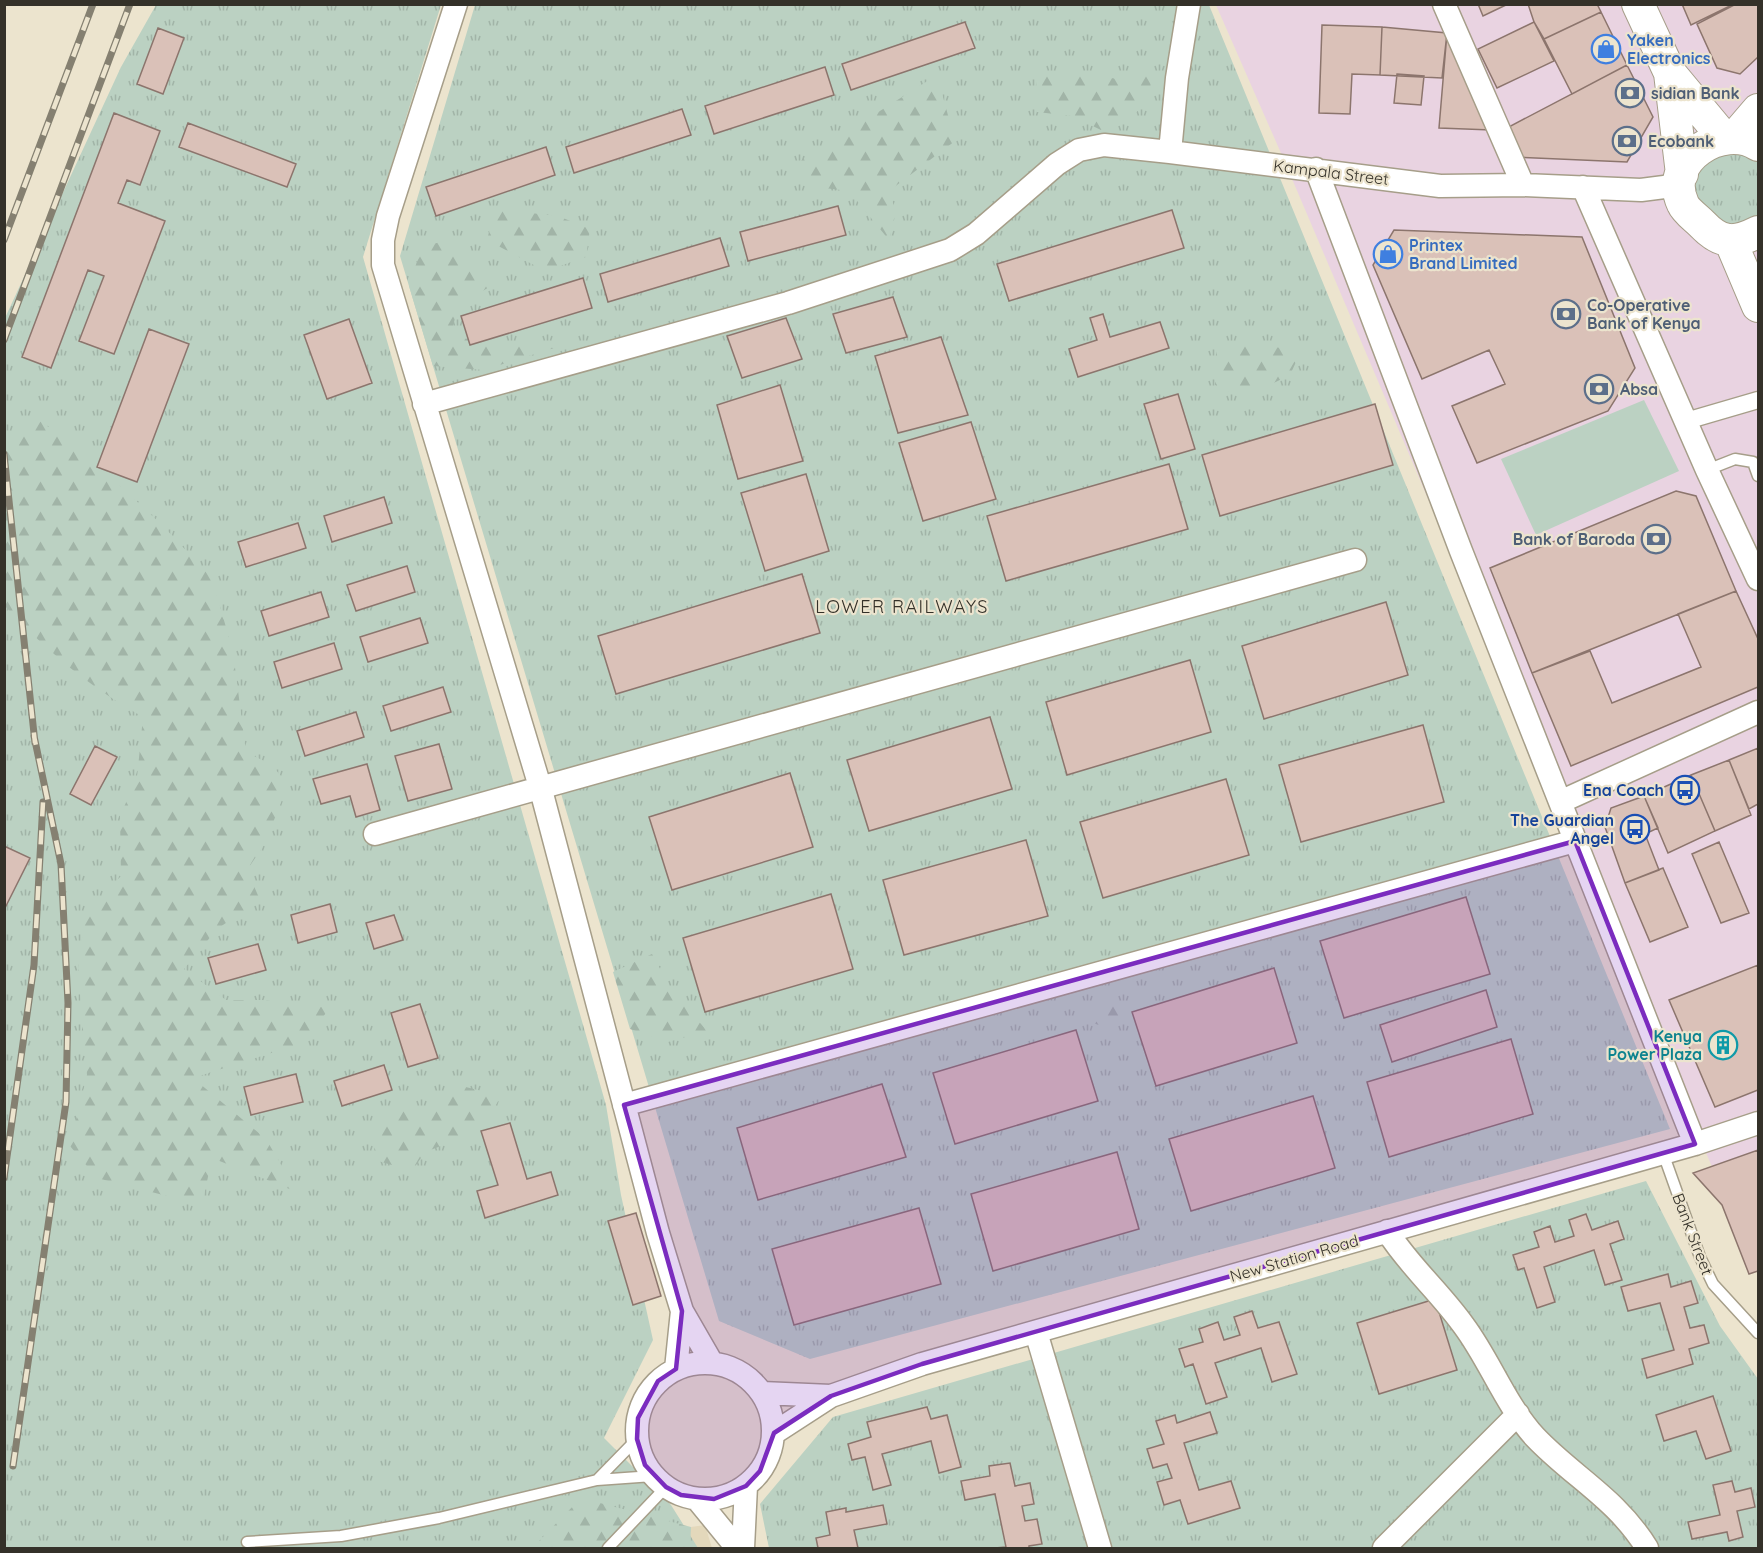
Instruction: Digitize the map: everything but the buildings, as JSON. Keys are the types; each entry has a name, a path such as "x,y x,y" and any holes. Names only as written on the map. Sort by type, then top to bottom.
{"main road":[{"path":"1638,4 1670,72 1681,188 1715,238 1744,236 1758,306"},
{"path":"1670,72 1746,141"},
{"path":"1746,141 1758,110"},
{"path":"1681,188 1688,161 1697,150 1746,141"}],"street":[{"path":"456,4 383,240 384,265 541,790 624,1105 682,1311 712,1363"},
{"path":"1170,152 1177,78 1189,4"},
{"path":"1444,4 1523,185"},
{"name":"Kampala Street","path":"424,404 788,303 950,250 976,234 1057,164 1079,150 1104,145 1316,169 1440,186 1523,185 1641,190 1681,188"},
{"path":"1316,169 1575,841 1695,1144"},
{"path":"1583,187 1707,470 1758,579"},
{"path":"1686,421 1758,400"},
{"path":"375,834 541,790 1356,560"},
{"path":"1560,802 1758,712"},
{"path":"624,1105 1575,841"},
{"name":"New Station Road","path":"774,1433 831,1396 922,1365 1695,1144 1758,1123"},
{"path":"1387,1231 1399,1250 1466,1328 1518,1414 1536,1437 1609,1500 1647,1548"},
{"path":"676,1369 682,1311"},
{"path":"1036,1332 1100,1548"},
{"path":"712,1363 741,1372 762,1393 769,1405 774,1433 770,1453 760,1471 746,1486 714,1499 697,1499 681,1495 659,1481 640,1452 637,1439 638,1418 645,1398 658,1381 676,1369 693,1364 712,1363"},
{"name":"New Station Road","path":"762,1393 831,1396"},
{"path":"1384,1548 1518,1414"},
{"path":"743,1548 746,1486"},
{"path":"697,1499 737,1548"}],"lane":[{"path":"1707,470 1735,459 1753,462 1758,476"},
{"name":"Bank Street","path":"1663,1153 1700,1257 1713,1284 1758,1333"},
{"path":"597,1480 637,1439"},
{"path":"247,1542 341,1536 439,1518 597,1480 659,1481"},
{"path":"609,1548 659,1481"}],"highlighted area":[{"path":"1575,841 1695,1144 922,1364 831,1396 774,1433 760,1471 746,1486 714,1499 681,1495 666,1487 645,1465 637,1439 638,1418 658,1381 676,1369 682,1311 624,1105"}],"shaded area":[{"path":"1216,5 1758,5 1758,1275 1284,160"},
{"path":"705,1525 712,1548 673,1548 691,1527"}],"green space":[{"path":"156,5 441,5 363,257 606,1105 621,1195 653,1340 604,1438 671,1505 698,1548 5,1548 5,318 121,67"},
{"path":"475,5 1209,5 1670,1129 810,1359 719,1321 400,256"},
{"path":"1153,70 1148,101 1125,123 1101,130 1072,116 1037,112 1036,75 1084,73 1117,79"},
{"path":"937,75 955,141 889,191 896,212 889,240 849,191 808,186 788,169"},
{"path":"1716,147 1758,156 1758,223 1742,231 1699,220 1687,175"},
{"path":"495,209 558,216 590,229 586,257 545,271 487,240"},
{"path":"456,239 489,287 458,307 450,337 554,348 484,370 433,366 409,286 422,246"},
{"path":"1243,342 1301,351 1290,375 1243,398 1215,385 1217,348"},
{"path":"1644,400 1679,471 1536,535 1501,459"},
{"path":"31,415 81,449 163,526 212,578 233,652 246,752 272,765 288,785 264,845 247,870 260,900 217,929 184,969 226,1000 262,1000 330,1008 302,1043 193,1078 266,1139 297,1192 212,1158 202,1205 97,1178 70,1146 87,1075 78,971 85,914 121,876 120,816 137,778 143,717 86,680 37,639 5,606 5,447"},
{"path":"652,954 671,989 707,1031 668,1042 630,1029 613,972"},
{"path":"1111,996 1132,1012 1107,1028 1082,1019"},
{"path":"458,1085 501,1096 481,1131 425,1152 412,1171 375,1160 373,1130 403,1104 428,1109"},
{"path":"1646,1181 1720,1326 1758,1379 1758,1548 769,1548 760,1504 833,1417"},
{"path":"581,1498 691,1527 690,1548 532,1548"}],"railway":[{"path":"4,240 93,4"},
{"path":"4,340 130,4"},
{"path":"4,454 35,743"},
{"path":"13,1466 66,1102 68,1003 61,864 34,736"},
{"path":"4,1178 34,965 43,802"}],"place":[{"name":"Yaken Electronics","path":"1606,49"},
{"name":"sidian Bank","path":"1630,93"},
{"name":"Ecobank","path":"1627,141"},
{"name":"Printex Brand Limited","path":"1388,254"},
{"name":"Co-Operative Bank of Kenya","path":"1566,314"},
{"name":"Absa","path":"1599,389"},
{"name":"Bank of Baroda","path":"1656,539"},
{"name":"Ena Coach","path":"1685,790"},
{"name":"The Guardian Angel","path":"1635,829"},
{"name":"Kenya Power Plaza","path":"1723,1045"}],"district":[{"name":"LOWER RAILWAYS","path":"902,606"}]}
